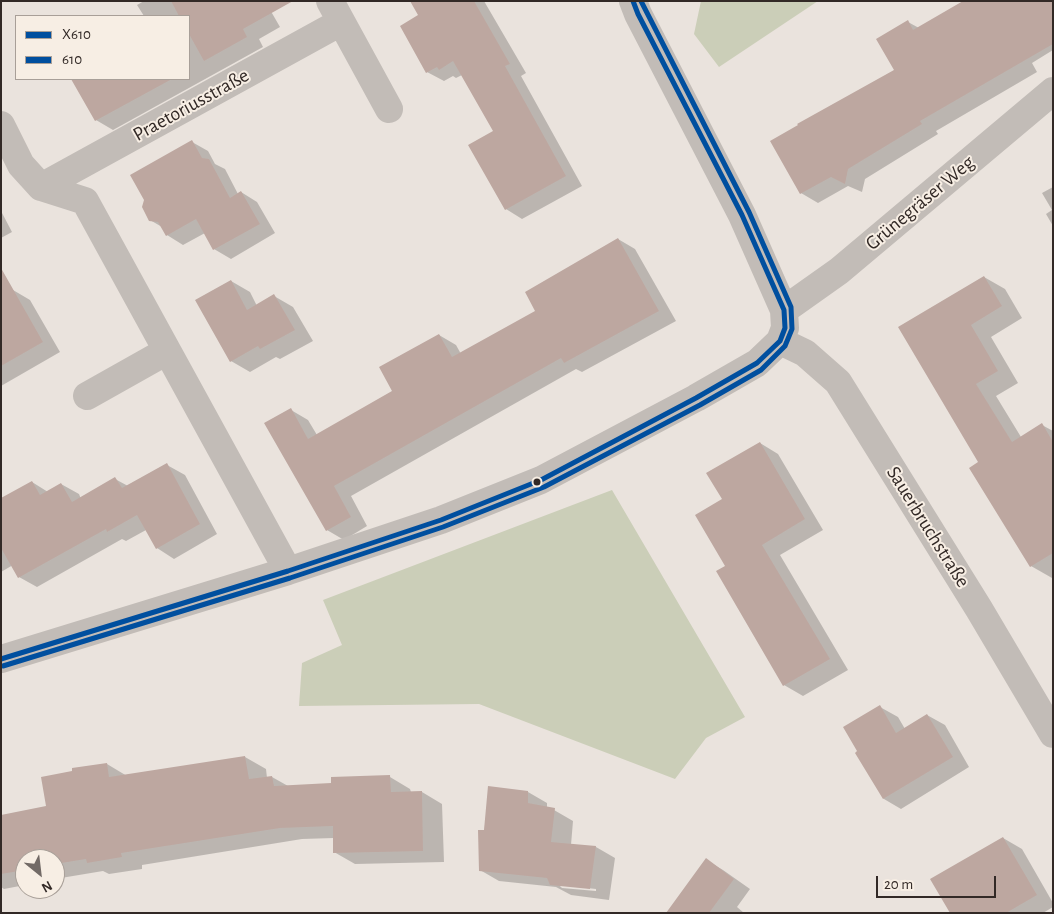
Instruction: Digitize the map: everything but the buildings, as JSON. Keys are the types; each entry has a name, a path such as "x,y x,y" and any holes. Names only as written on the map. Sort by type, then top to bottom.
{"street":[{"path":"633,1 742,215 783,326"},
{"path":"336,12 389,108"},
{"name":"Praetoriusstraße","path":"41,187 336,12"},
{"name":"Grünegräser Weg","path":"1,659 288,570 441,520 541,480 696,398 757,363 783,326 839,271 1053,91"},
{"path":"1,125 21,165 41,187 85,201 288,570"},
{"name":"Sauerbruchstraße","path":"783,326 805,353 838,382 979,609 1053,734"},
{"path":"87,396 167,351"}],"green space":[{"path":"701,1 818,1 719,67 694,34"},
{"path":"612,490 745,717 706,738 675,779 479,704 299,706 302,663 342,645 323,600"}],"transit line":[{"name":"X610","path":"1,659 288,571 441,520 541,480 696,398 757,363 780,341 785,328 784,310 742,215 633,1"},
{"name":"610","path":"3,666 290,578 443,527 544,487 700,405 761,370 785,346 792,329 791,307 749,212 641,1"}]}
